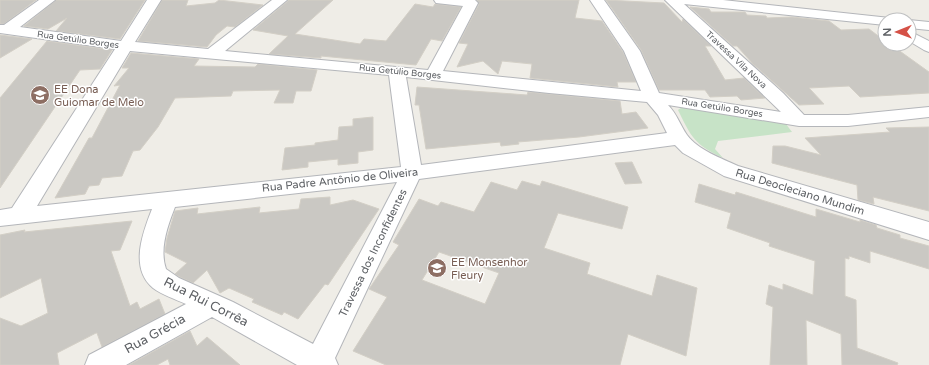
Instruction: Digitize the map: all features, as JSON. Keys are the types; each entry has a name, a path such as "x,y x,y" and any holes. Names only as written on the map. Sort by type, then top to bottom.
{"street":[{"path":"4,29 48,0"},
{"path":"9,217 125,46 154,0"},
{"path":"211,54 280,0"},
{"path":"433,75 471,3 441,0"},
{"path":"597,0 632,51 652,97 666,113 679,138"},
{"name":"Travessa Vila Nova","path":"672,0 800,120"},
{"path":"685,0 877,20"},
{"path":"917,25 929,26"},
{"name":"Rua Getúlio Borges","path":"4,29 125,46 397,71 549,88 652,97 800,120"},
{"path":"917,40 929,47"},
{"path":"397,71 412,172"},
{"path":"800,120 822,122 840,121 929,112"},
{"name":"Rua Padre Antônio de Oliveira","path":"9,217 412,172 679,138"},
{"name":"Rua Deocleciano Mundim","path":"679,138 690,149 731,171 929,231"},
{"name":"Travessa dos Inconfidentes","path":"321,364 412,172"},
{"name":"Rua Rui Corrêa","path":"166,200 155,232 152,263 156,275 162,280 212,304 321,364"},
{"name":"Rua Grécia","path":"99,365 212,304"}],"green space":[{"path":"682,107 773,118 786,124 792,132 718,141 715,149 723,158 706,149 695,139 678,110"}],"building":[{"path":"0,0 36,0 4,24 0,24"},
{"path":"56,0 145,0 120,39 56,31 67,18 48,29 24,26"},
{"path":"162,0 188,0 186,6 215,3 219,0 263,5 235,27 227,26 216,35 207,47 138,41"},
{"path":"289,0 333,0 295,34 360,44 364,39 386,41 415,4 433,7 435,4 461,7 442,41 431,39 416,65 321,56 321,58 269,54 288,36 253,30"},
{"path":"477,0 579,0 575,18 602,21 623,52 636,82 617,82 618,87 530,78 532,64 502,61 498,74 483,61 457,67 468,44 459,43 479,4"},
{"path":"606,0 664,3 682,22 683,19 711,46 705,46 725,80 744,78 765,98 741,100 737,96 710,97 705,90 659,90 641,50"},
{"path":"690,7 709,9 711,12 745,12 747,15 766,16 767,18 792,17 829,21 841,30 869,29 877,35 877,52 901,52 929,72 929,93 860,97 849,86 809,88 824,104 799,105 753,64 737,46 733,46"},
{"path":"0,35 32,39 0,58"},
{"name":"EE Dona Guiomar de Melo","path":"47,41 112,50 100,69 80,70 0,188 0,98"},
{"path":"131,53 199,59 194,66 255,67 258,64 317,70 311,91 296,91 293,103 274,103 280,90 233,91 231,96 175,98 158,127 140,150 133,151 122,176 102,178 99,185 89,186 85,194 55,198 89,138 92,138 120,85 114,86 129,68 122,68"},
{"path":"417,87 527,95 528,92 620,101 622,114 636,112 648,128 579,137 518,142 519,144 501,146 500,142 426,149 419,105 415,105"},
{"path":"373,117 373,150 358,152 358,163 338,165 338,159 308,162 308,167 282,170 285,148 315,145 315,143 338,140 339,127 353,126 353,119"},
{"path":"929,127 929,211 873,197 874,204 858,200 857,185 772,163 773,146 785,146 821,155 805,138 890,132 886,128"},
{"path":"632,162 642,183 625,184 615,163"},
{"path":"522,181 540,186 542,181 628,207 622,229 558,213 544,248 590,263 587,274 652,296 657,275 697,288 686,356 628,334 620,365 386,365 353,351 387,297 369,289 399,245 393,242 419,199 438,206 441,202 474,212 491,182 517,190","holes":["439,252 499,273 485,304 422,280"]},
{"path":"699,184 735,195 736,192 816,217 816,209 860,222 860,220 876,225 877,228 900,235 900,238 929,246 929,269 870,251 870,263 849,256 849,259 845,258 845,296 856,300 857,348 898,363 897,365 842,365 841,334 806,320 807,365 770,365 773,307 766,304 769,285 783,290 783,284 813,295 815,261 769,246 770,243 727,228 731,213 695,202"},
{"path":"330,197 330,205 353,200 379,209 328,285 325,284 298,319 284,312 282,315 252,302 254,299 229,288 220,293 207,270 193,283 180,277 175,274 187,263 165,252 167,238 175,211 198,208 197,214 260,207 259,213 299,209 301,199"},
{"path":"132,221 120,250 111,251 130,306 137,302 140,309 159,299 165,314 102,347 96,333 57,353 59,365 0,365 0,318 21,326 48,313 41,278 0,298 0,235 25,230 24,232"},
{"path":"190,331 197,346 207,337 240,365 170,365 168,359 157,365 129,365"}],"place":[{"name":"EE Dona Guiomar de Melo","path":"40,95"},
{"name":"EE Monsenhor Fleury","path":"437,268"}]}
